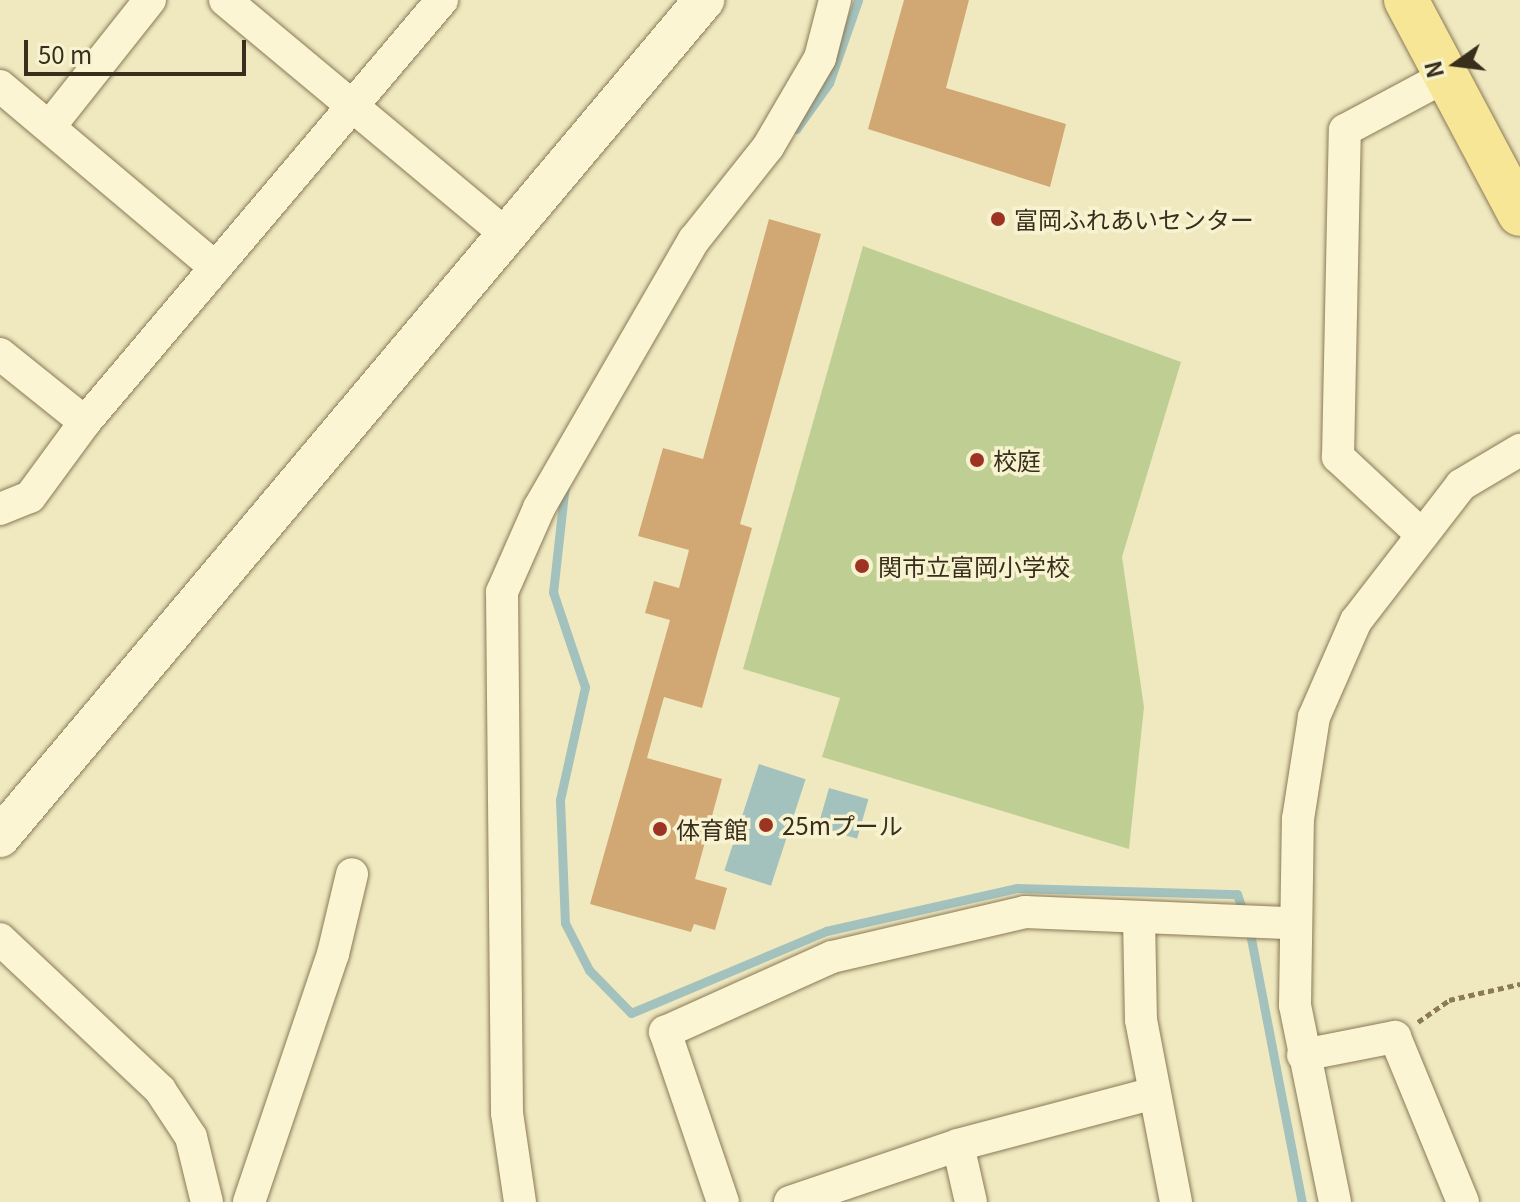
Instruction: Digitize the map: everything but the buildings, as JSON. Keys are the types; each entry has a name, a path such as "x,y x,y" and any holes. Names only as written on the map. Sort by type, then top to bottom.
{"main road":[{"path":"1406,0 1520,214"}],"street":[{"path":"50,126 150,0"},
{"path":"225,0 355,105 503,232"},
{"path":"0,509 30,497 85,422 442,0"},
{"path":"0,837 250,546 503,232 704,0"},
{"path":"520,1202 507,1113 502,592 539,508 694,240 768,147 820,58 835,0"},
{"path":"1422,535 1338,457 1345,130 1446,76"},
{"path":"0,86 216,268"},
{"path":"0,354 85,422"},
{"path":"1335,1202 1303,1055 1292,923 1314,717 1356,621 1422,535 1461,485 1520,450"},
{"path":"249,1202 333,954 352,874"},
{"path":"723,1202 665,1032 847,953 1025,912 1292,923"},
{"path":"1139,918 1137,973 1151,1094 1176,1202"},
{"path":"0,939 160,1090 191,1137 207,1202"},
{"path":"1303,1055 1395,1037 1463,1202"},
{"path":"790,1202 958,1145 1151,1094"},
{"path":"958,1145 971,1202"}],"path":[{"path":"1395,1037 1449,1000 1520,984"}],"green space":[{"name":"校庭","path":"863,246 1181,362 1122,557 1144,707 1129,849 822,757 840,698 743,669"}],"water":[{"name":"25mプール","path":"759,764 806,779 771,886 724,871"},
{"path":"829,788 868,799 857,839 818,827"}],"waterway":[{"path":"796,129 829,83 858,0"},
{"path":"565,484 553,592 585,687 560,800 565,923 589,970 631,1013 826,931 1017,888 1237,894 1244,914"},
{"path":"1249,928 1302,1202"}],"place":[{"name":"富岡ふれあいセンター","path":"998,219"},
{"name":"校庭","path":"977,460"},
{"name":"関市立富岡小学校","path":"862,566"},
{"name":"25mプール","path":"766,825"},
{"name":"体育館","path":"660,829"}]}
